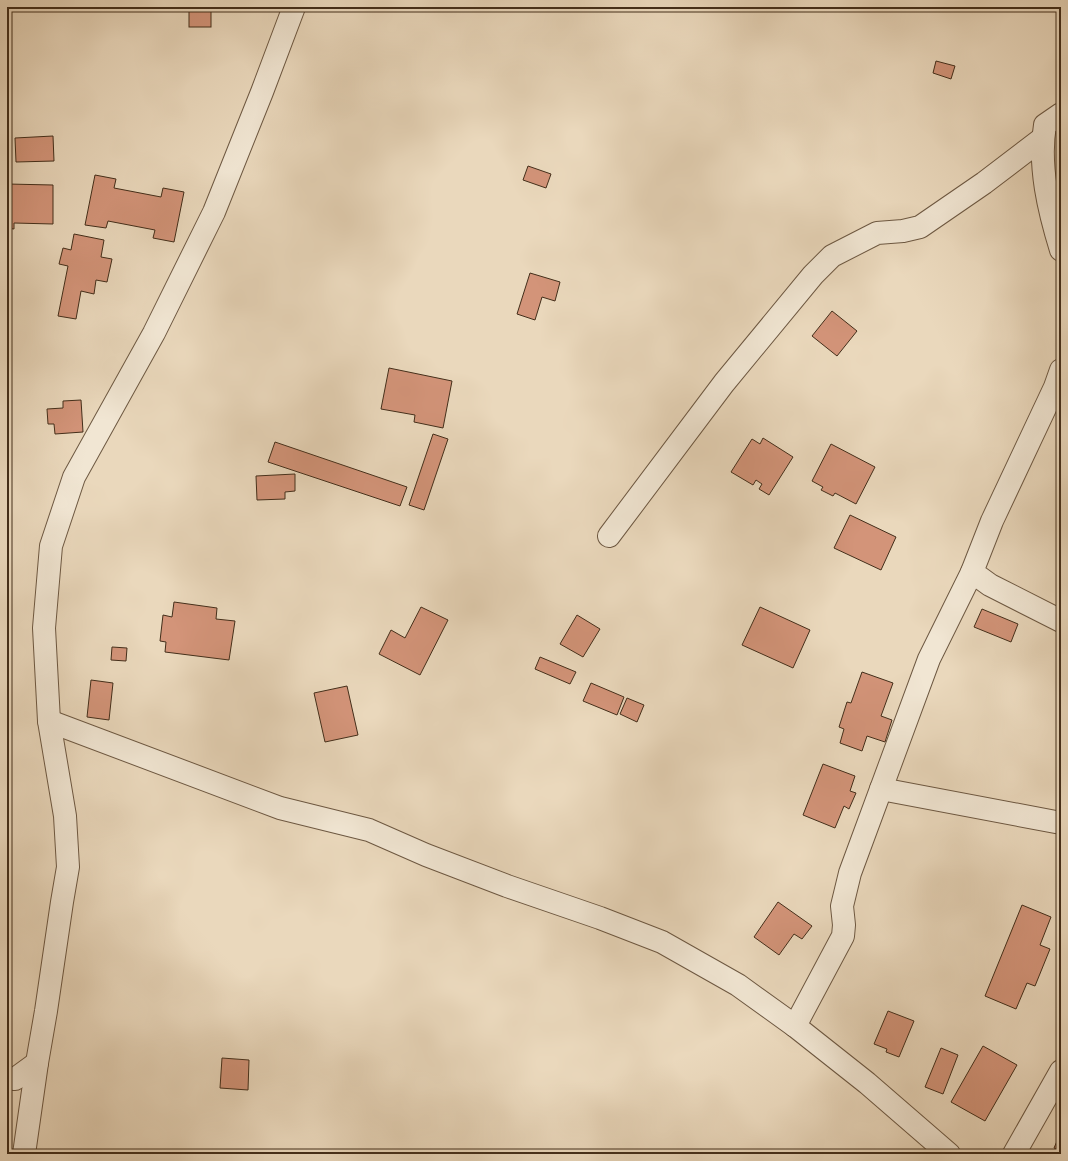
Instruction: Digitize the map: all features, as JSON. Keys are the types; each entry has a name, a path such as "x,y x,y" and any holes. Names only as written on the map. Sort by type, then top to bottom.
{"street":[{"path":"24,1154 68,867 65,816 49,721 44,628 51,546 74,477 154,333 214,212 294,7"},
{"path":"1061,114 1045,125 1042,138 1045,189 1061,250"},
{"path":"610,536 724,383 813,275 832,256 877,233 903,231 920,227 984,183 1042,138"},
{"path":"795,1026 843,936 843,896 850,873 929,659 972,572 992,521 1055,387 1061,370"},
{"path":"972,572 990,585 1061,621"},
{"path":"49,721 280,808 369,830 426,855 507,886 600,918 662,942 738,985 795,1026 867,1083 949,1154"},
{"path":"881,789 1061,823"},
{"path":"7,1078 15,1079 37,1063"},
{"path":"1014,1154 1061,1071"}],"building":[{"path":"189,7 211,7 211,27 189,27"},
{"path":"936,61 955,66 951,79 933,73"},
{"path":"53,136 54,161 16,162 15,138"},
{"path":"528,166 551,174 546,188 523,180"},
{"path":"95,175 116,179 114,188 161,197 163,188 184,192 174,242 153,238 155,230 108,221 106,228 85,225"},
{"path":"7,184 53,185 53,224 14,223 14,229 7,228"},
{"path":"74,234 104,240 101,257 112,259 107,282 96,280 94,294 81,291 76,319 58,316 68,266 59,264 63,248 71,250"},
{"path":"530,273 560,282 555,301 542,297 535,320 517,314"},
{"path":"832,311 857,331 837,356 812,336"},
{"path":"389,368 452,381 443,428 414,422 415,415 381,409"},
{"path":"81,400 83,432 55,434 54,424 48,424 47,409 63,408 63,401"},
{"path":"433,434 448,439 424,510 409,505"},
{"path":"763,438 793,457 769,495 759,489 762,484 756,480 753,485 731,472 752,439 760,444"},
{"path":"275,442 407,487 400,506 268,462"},
{"path":"831,444 875,467 856,504 835,493 833,496 821,490 823,487 812,481"},
{"path":"295,474 295,491 285,492 285,499 257,500 256,476"},
{"path":"850,515 896,537 881,570 834,548"},
{"path":"174,602 217,608 216,619 235,621 229,660 165,652 166,642 160,641 163,615 172,617"},
{"path":"421,607 448,620 420,675 379,654 391,630 405,638"},
{"path":"760,607 810,630 793,668 742,645"},
{"path":"982,609 1018,624 1011,642 974,627"},
{"path":"577,615 600,629 583,657 560,644"},
{"path":"112,647 127,648 126,661 111,660"},
{"path":"540,657 576,672 570,684 535,669"},
{"path":"862,672 893,683 881,716 892,720 885,742 867,736 862,751 840,743 844,729 839,727 847,702 851,703"},
{"path":"91,680 113,683 109,720 87,717"},
{"path":"591,683 624,697 617,715 583,701"},
{"path":"347,686 358,735 325,742 314,693"},
{"path":"627,698 644,705 637,722 620,714"},
{"path":"823,764 855,776 850,791 856,793 849,809 844,806 835,828 803,815"},
{"path":"778,902 812,926 802,939 794,934 779,955 754,937"},
{"path":"1022,905 1051,917 1040,945 1050,949 1035,986 1027,983 1016,1009 985,996"},
{"path":"888,1011 914,1021 899,1057 886,1052 887,1049 874,1044"},
{"path":"983,1046 1017,1065 985,1121 951,1102"},
{"path":"941,1048 958,1055 943,1094 925,1087"},
{"path":"222,1058 249,1060 248,1090 220,1088"},
{"path":"1061,1132 1061,1151 1054,1148"}]}
